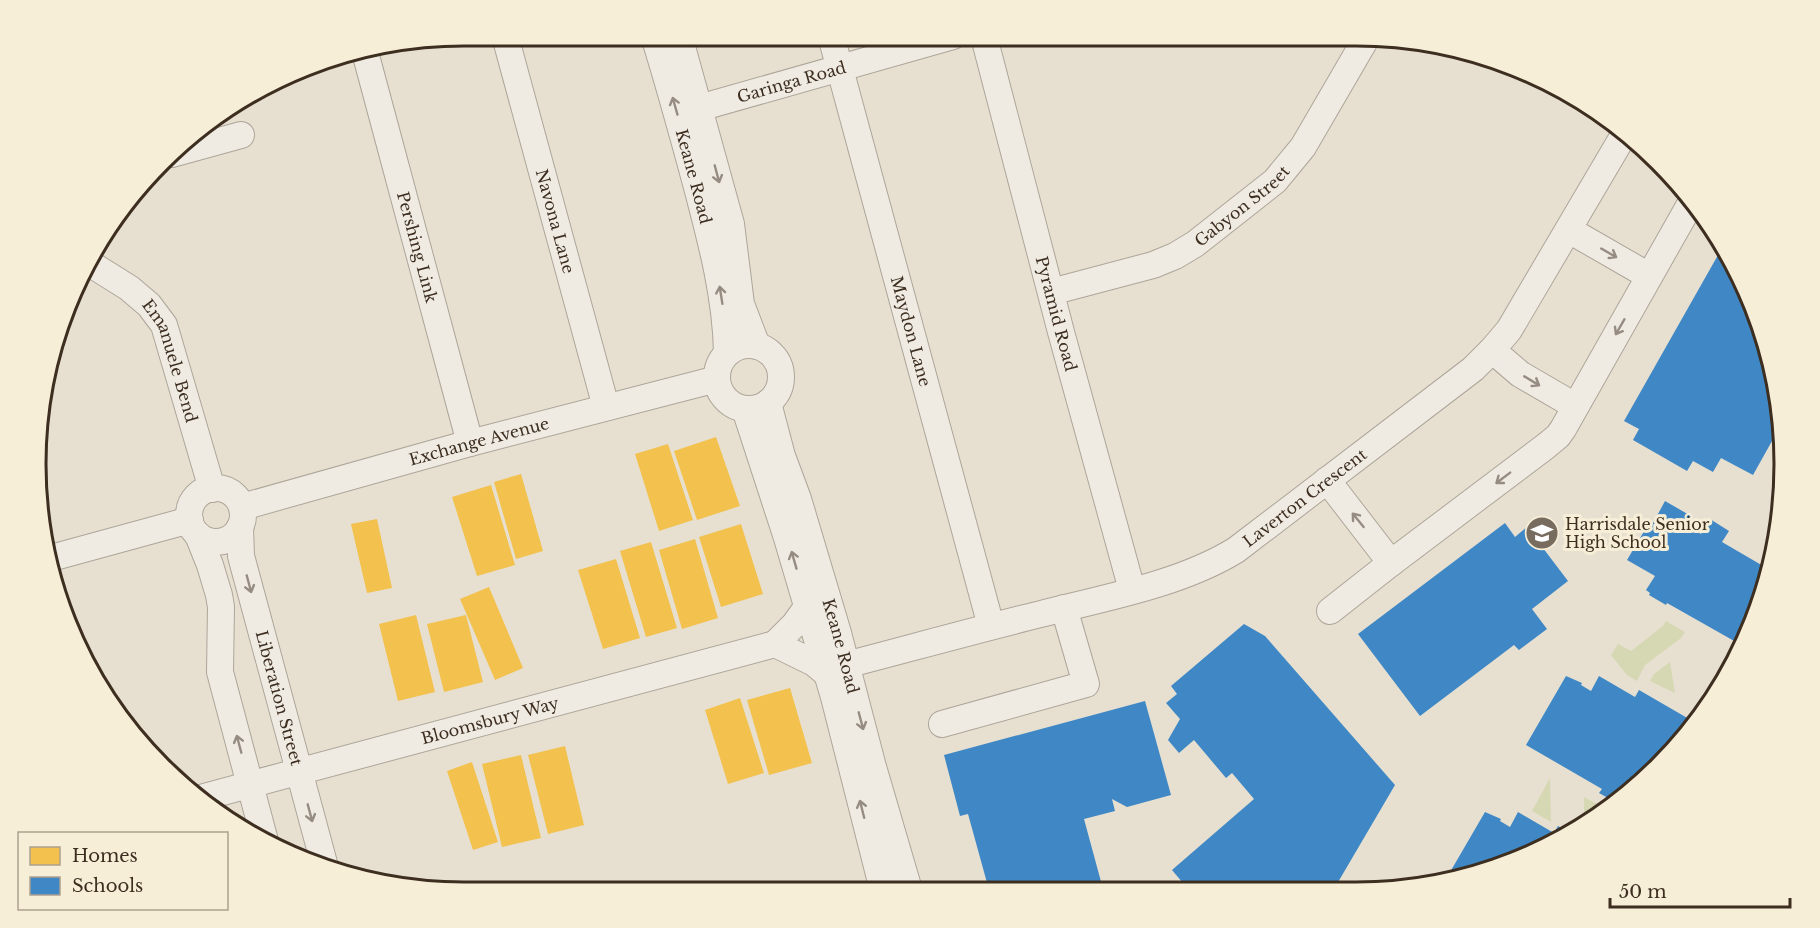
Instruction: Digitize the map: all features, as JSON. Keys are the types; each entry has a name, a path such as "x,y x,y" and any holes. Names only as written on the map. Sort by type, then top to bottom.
{"street":[{"name":"Navona Lane","path":"508,46 606,407"},
{"name":"Keane Road","path":"657,46 678,114 714,254 727,330 727,353 720,364 717,379"},
{"name":"Keane Road","path":"683,46 731,224 741,304 757,346 769,351 780,368 782,381 777,394 757,406"},
{"name":"Maydon Lane","path":"833,46 991,626"},
{"name":"Garinga Road","path":"699,108 918,46"},
{"name":"Pyramid Road","path":"987,46 1132,590"},
{"name":"Gabyon Street","path":"1051,292 1153,265 1195,244 1275,180 1303,147 1362,46"},
{"name":"Pershing Link","path":"366,59 470,443"},
{"path":"190,149 241,135"},
{"name":"Laverton Crescent","path":"836,669 1132,590 1193,572 1222,558 1473,369 1492,350 1509,330 1620,141"},
{"path":"1330,611 1558,436 1687,210"},
{"path":"1569,230 1649,276"},
{"name":"Emanuele Bend","path":"96,267 143,299 164,325 212,489"},
{"path":"727,353 738,347 757,346"},
{"path":"1492,350 1520,374 1575,406"},
{"name":"Exchange Avenue","path":"241,517 470,443 717,379"},
{"path":"717,379 725,398 734,405 757,406"},
{"name":"Keane Road","path":"757,406 787,538 807,607 836,669 873,767 907,882"},
{"name":"Keane Road","path":"757,406 782,456 798,499 836,669 834,697 881,882"},
{"path":"1327,480 1391,563"},
{"path":"58,557 194,528 213,542 224,541 234,536 241,517 237,498 232,493 219,488 212,489 199,495 191,506 194,528 207,556 219,595 221,607 220,672 262,829"},
{"name":"Liberation Street","path":"241,517 241,555 321,856"},
{"name":"Bloomsbury Way","path":"211,795 775,644 794,626 807,607"},
{"path":"942,724 1086,684 1064,608"},
{"path":"775,644 814,663 836,669"},
{"path":"867,882 876,866"}],"green space":[{"path":"1666,621 1685,632 1681,638 1645,665 1637,681 1627,675 1611,655 1618,644 1631,651 1663,626"},
{"path":"1670,662 1675,693 1650,681 1654,674"},
{"path":"1550,778 1551,822 1532,811"},
{"path":"1584,797 1597,804 1584,814"}],"building: Homes":[{"path":"716,437 740,506 697,520 674,451"},
{"path":"668,444 693,520 659,531 635,454"},
{"path":"521,474 543,551 516,559 494,482"},
{"path":"491,485 515,565 477,576 452,497"},
{"path":"377,519 392,588 367,593 351,524"},
{"path":"741,524 763,594 721,607 699,537"},
{"path":"695,539 718,618 682,629 659,550"},
{"path":"651,542 677,628 646,637 620,551"},
{"path":"616,559 640,638 603,649 578,570"},
{"path":"489,587 523,668 495,680 460,599"},
{"path":"416,615 435,692 398,701 379,624"},
{"path":"466,615 483,682 444,692 427,624"},
{"path":"790,688 812,763 769,775 747,700"},
{"path":"740,698 764,773 728,784 705,710"},
{"path":"565,746 584,825 548,834 528,755"},
{"path":"521,755 541,838 502,847 482,764"},
{"path":"472,762 498,842 473,850 447,771"}],"building: Schools":[{"path":"1718,255 1742,304 1751,330 1770,410 1773,439 1753,475 1721,458 1713,472 1693,461 1687,471 1633,440 1639,429 1624,421"},
{"path":"1665,501 1691,516 1686,525 1701,534 1710,519 1729,531 1722,542 1761,565 1742,624 1734,641 1649,595 1650,593 1646,590 1655,576 1627,560 1649,523 1652,525"},
{"path":"1505,523 1515,537 1527,527 1568,581 1532,609 1547,629 1519,650 1514,645 1420,716 1358,634"},
{"path":"1244,624 1265,636 1395,785 1338,882 1182,882 1172,870 1254,799 1232,773 1226,778 1194,740 1179,753 1168,740 1180,719 1166,703 1177,694 1171,686"},
{"path":"1566,676 1582,683 1581,685 1591,691 1599,676 1635,697 1639,690 1687,718 1651,759 1607,797 1599,793 1602,789 1526,745"},
{"path":"1145,701 1171,795 1127,807 1112,799 1115,811 1084,819 1101,882 987,882 968,814 960,816 944,755"},
{"path":"1485,812 1501,819 1500,821 1510,827 1518,812 1553,832 1516,850 1451,870"}],"place":[{"name":"Harrisdale Senior High School","path":"1542,533"}]}
